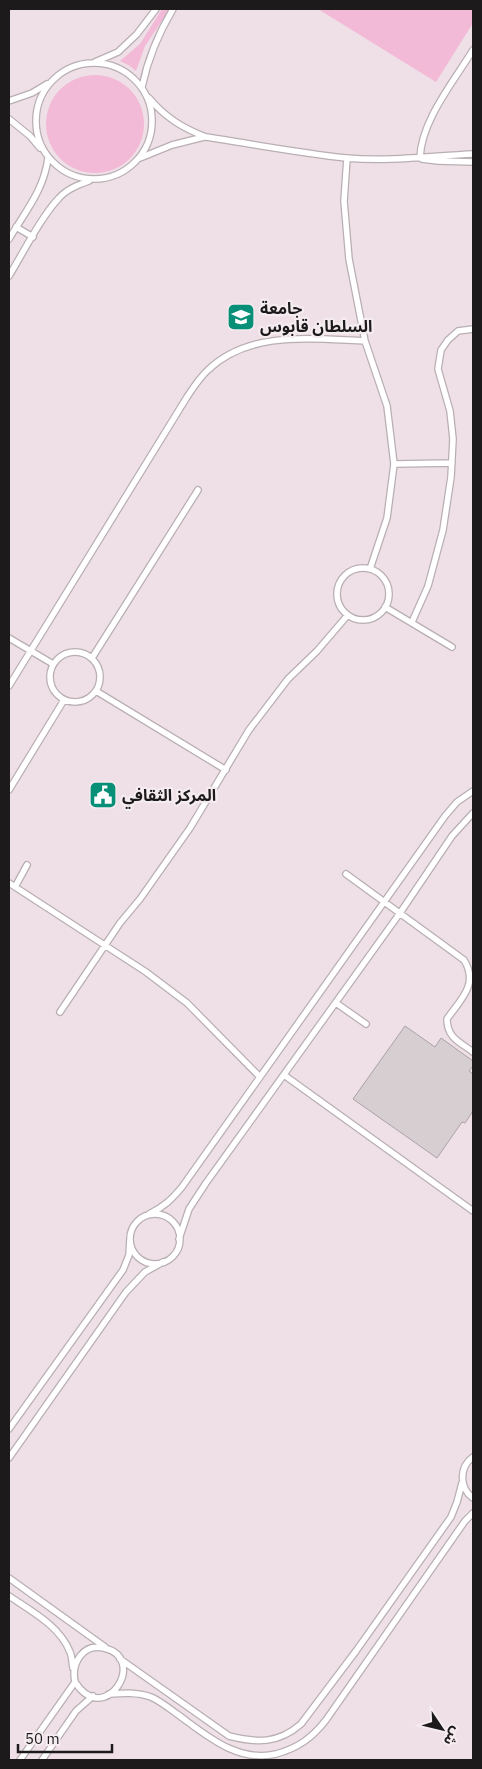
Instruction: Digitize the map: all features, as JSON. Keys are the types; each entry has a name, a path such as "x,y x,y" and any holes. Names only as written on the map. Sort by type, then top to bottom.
{"lane":[{"path":"9,101 32,93 70,67 95,62 118,52 138,34 156,9"},
{"path":"142,87 147,64 155,42 174,9"},
{"path":"420,158 422,137 428,123 473,50"},
{"path":"95,62 122,69 142,87 159,110 173,122 189,131 206,137 347,158 420,158 473,154"},
{"path":"9,239 40,188 46,174 46,156 35,129 37,104 49,82"},
{"path":"140,158 150,138 152,117 147,96"},
{"path":"9,119 30,136 59,170 74,177 90,180"},
{"path":"9,276 48,212 60,197 74,186 90,180 109,178 126,170 140,158 172,145 206,137"},
{"path":"347,158 344,200 349,259 365,341 387,406 394,464 387,518 370,569"},
{"path":"420,158 438,161 473,162"},
{"path":"16,227 33,237"},
{"path":"412,622 428,586 443,530 452,462 453,439 450,410 438,369 441,350 458,331 473,329"},
{"path":"9,686 186,396 208,370 232,352 257,343 287,340 365,341"},
{"path":"394,464 452,462"},
{"path":"92,658 198,490"},
{"path":"370,569 385,580 388,598 385,607 380,614 372,619 355,620 341,609 337,601 339,583 352,570 370,569"},
{"path":"385,607 452,647"},
{"path":"60,1012 120,923 140,899 190,828 249,730 288,679 317,651 348,616"},
{"path":"9,638 53,664"},
{"path":"76,652 84,653 92,658 100,670 101,677 96,691 90,698 73,702 64,700 56,694 51,684 50,674 53,664 59,658 67,653 76,652"},
{"path":"96,691 226,770"},
{"path":"9,790 64,700"},
{"path":"9,1428 123,1270 130,1256 131,1231 135,1224 141,1218 162,1208 177,1194 445,816 457,802 473,791"},
{"path":"9,1458 126,1292 145,1272 170,1258 176,1252 189,1210 400,913 452,836 473,813"},
{"path":"15,887 27,866"},
{"path":"346,874 464,960 470,969 470,984 447,1020 447,1026 452,1036 473,1052"},
{"path":"9,883 146,972 187,1003 260,1077"},
{"path":"336,1003 366,1024"},
{"path":"284,1075 473,1211"},
{"path":"149,1214 165,1216 172,1221 177,1228 180,1239"},
{"path":"130,1239 134,1254 140,1259 156,1264 163,1262"},
{"path":"9,1578 229,1736 248,1740 271,1740 290,1734 301,1724 356,1651 451,1517 458,1502 464,1466 473,1457"},
{"path":"462,1483 465,1490 473,1498"},
{"path":"9,1596 48,1624 61,1636 71,1653 75,1682 86,1694 93,1696 126,1693 151,1697 164,1704 219,1744 248,1755 267,1756 290,1750 306,1741 326,1720 465,1521 473,1513"},
{"path":"73,1674 77,1658 83,1652 90,1648 107,1648"},
{"path":"109,1694 121,1683 123,1667 120,1659"},
{"path":"20,1760 75,1682"},
{"path":"42,1760 76,1711 93,1696"}],"shaded area":[{"path":"9,9 473,9 473,1760 9,1760"},
{"path":"162,9 170,9 145,46 136,71 120,61 140,44"},
{"path":"318,9 473,9 473,23 436,82"},
{"path":"95,75 114,79 130,89 140,105 144,124 140,143 130,159 114,169 95,173 76,169 60,159 50,143 46,124 50,105 60,89 76,79"}],"building":[{"path":"405,1026 435,1047 441,1038 473,1061 473,1066 469,1071 473,1074 473,1111 465,1123 462,1122 437,1158 353,1099"}],"place":[{"name":"جامعة السلطان قابوس","path":"241,317"},
{"name":"المركز الثقافي","path":"103,795"}]}
